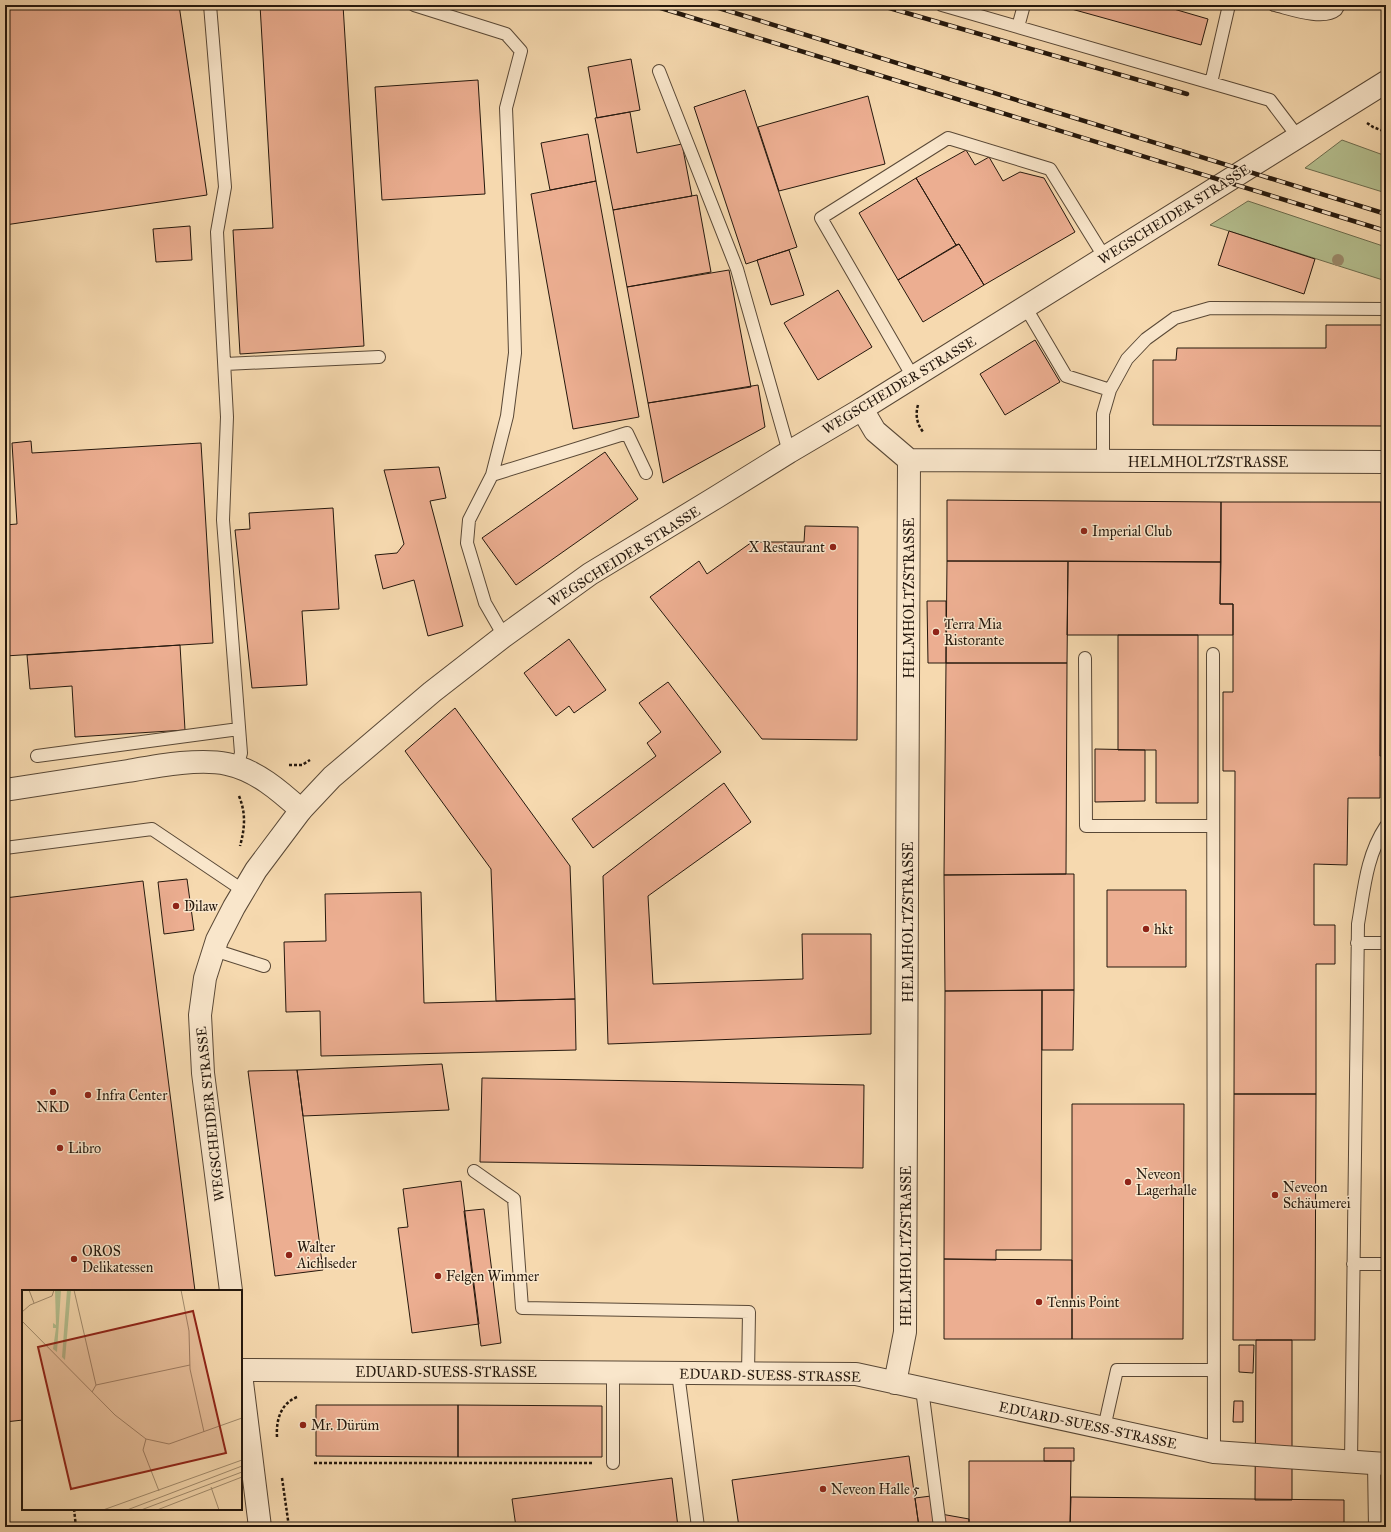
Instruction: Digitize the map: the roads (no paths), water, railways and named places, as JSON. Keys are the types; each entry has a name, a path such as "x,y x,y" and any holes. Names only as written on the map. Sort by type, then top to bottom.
{"street":[{"name":"WEGSCHEIDER STRASSE","path":"231,1290 203,1073 200,1015 205,978 221,933 256,870 301,810 332,777 432,692 504,636 590,574 1026,308 1386,82"},
{"path":"862,409 875,431 910,460"},
{"name":"HELMHOLTZSTRASSE","path":"895,1383 905,1332 910,460 1386,462"},
{"path":"5,790 156,766 192,763 227,764 253,773 283,794 301,810"},
{"name":"EDUARD-SUESS-STRASSE","path":"242,1370 856,1374 1214,1452 1380,1464"},
{"path":"242,1382 260,1527"}],"lane":[{"path":"210,5 225,186 217,232 227,417 224,520 241,753 237,767"},
{"path":"414,5 506,34 521,51 506,108 514,282 515,353 507,416 492,475 469,520 467,543 485,603 504,636"},
{"path":"942,5 1270,100 1298,137"},
{"path":"1018,27 1024,5"},
{"path":"1211,83 1229,5"},
{"path":"1274,5 1311,14 1325,14 1336,10 1339,5"},
{"path":"659,71 737,269 788,452"},
{"path":"913,377 821,218 948,138 1050,169 1104,258"},
{"path":"1026,308 1066,376 1110,390"},
{"path":"1103,461 1103,414 1110,390 1127,359 1146,339 1175,318 1210,308 1386,309"},
{"path":"225,364 379,357"},
{"path":"492,475 627,433 646,473"},
{"path":"1213,654 1214,1452"},
{"path":"1086,658 1086,826 1213,826"},
{"path":"37,756 239,729"},
{"path":"1351,1462 1358,924 1369,859 1380,835 1386,826"},
{"path":"5,848 152,829 244,891"},
{"path":"1357,943 1386,943"},
{"path":"214,950 264,966"},
{"path":"474,1171 514,1199 522,1308 749,1312 748,1374"},
{"path":"1353,1264 1386,1264"},
{"path":"1104,1428 1117,1370 1214,1370"},
{"path":"613,1463 614,1373"},
{"path":"678,1373 698,1527"},
{"path":"922,1389 940,1527"},
{"path":"1375,1527 1380,1464"}],"railway":[{"path":"651,5 1386,231"},
{"path":"709,5 1386,214"},
{"path":"879,5 1187,94"}],"place":[{"name":"Imperial Club","path":"1084,531"},
{"name":"X Restaurant","path":"833,547"},
{"name":"Terra Mia Ristorante","path":"936,632"},
{"name":"Dilaw","path":"176,906"},
{"name":"hkt","path":"1146,929"},
{"name":"NKD","path":"53,1092"},
{"name":"Infra Center","path":"88,1095"},
{"name":"Libro","path":"60,1148"},
{"name":"Neveon Lagerhalle","path":"1128,1182"},
{"name":"Neveon Schäumerei","path":"1275,1195"},
{"name":"Walter Aichlseder","path":"289,1255"},
{"name":"OROS Delikatessen","path":"74,1259"},
{"name":"Felgen Wimmer","path":"438,1276"},
{"name":"Tennis Point","path":"1039,1302"},
{"name":"Mr. Dürüm","path":"303,1425"},
{"name":"Neveon Halle 5","path":"823,1489"}]}
